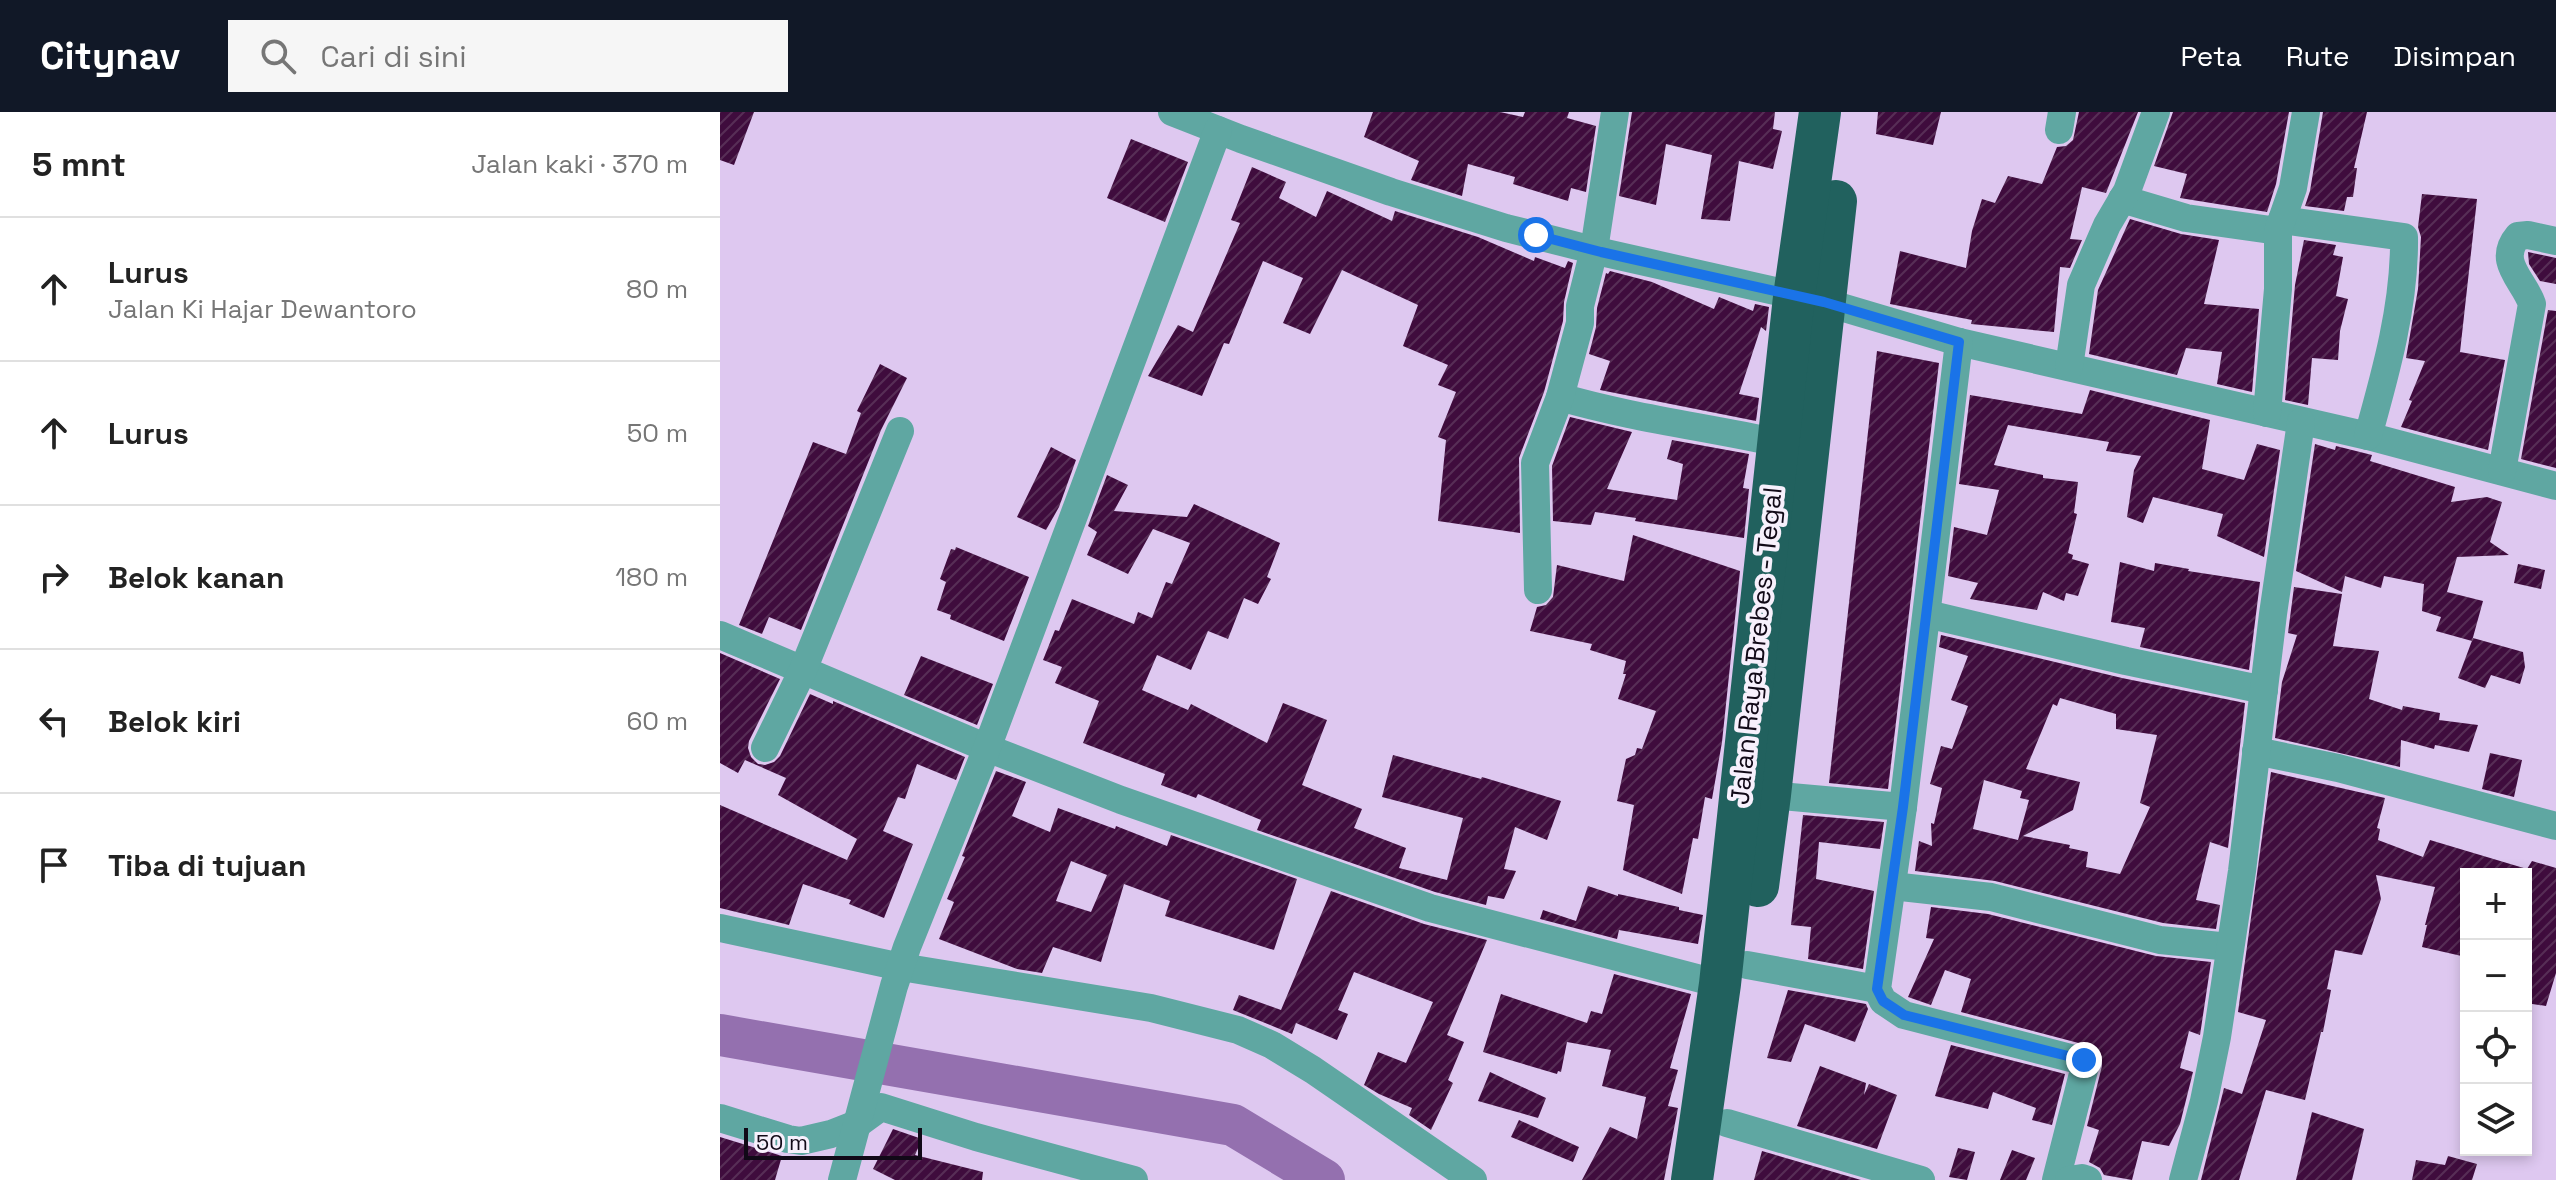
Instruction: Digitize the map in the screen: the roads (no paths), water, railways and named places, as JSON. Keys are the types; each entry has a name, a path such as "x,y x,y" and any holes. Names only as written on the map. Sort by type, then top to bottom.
{"highway":[{"name":"Jalan Raya Brebes - Tegal","path":"1692,1180 1770,795 1809,300 1820,112"},
{"name":"Jalan Raya Brebes - Tegal","path":"1720,1180 1727,1123 1734,975 1779,443 1845,112"}],"street":[{"path":"1172,112 1391,192 1506,228 1809,300 1959,342 2368,436 2556,486"},
{"path":"1538,590 1535,463 1560,397 1580,323 1580,306 1594,250 1615,112"},
{"path":"2069,367 2081,285 2122,199 2156,112"},
{"path":"2267,413 2280,226 2293,188 2306,112"},
{"path":"842,1180 898,977 1218,130"},
{"path":"2122,199 2186,218 2404,237 2388,366 2368,436"},
{"path":"2502,471 2532,304 2510,264 2510,250 2518,236 2556,241"},
{"path":"1959,342 1903,807 1877,989 1883,1001 1904,1015 2086,1062 2056,1180"},
{"path":"1560,397 1602,409 1779,443"},
{"path":"2183,1180 2204,1101 2230,947 2301,422"},
{"path":"765,748 803,670 900,431"},
{"path":"1927,614 2264,690"},
{"path":"720,635 987,748 1121,800 1430,908 1734,975 1877,989"},
{"path":"2256,751 2338,768 2556,826"},
{"path":"1770,795 1903,807"},
{"path":"1892,886 1991,897 2160,940 2230,947"},
{"path":"720,928 898,977 1151,1008 1253,1035 1322,1076 1473,1180"},
{"path":"720,1118 801,1141 831,1134 859,1123 881,1107 888,1108 1116,1178"},
{"path":"1727,1123 1921,1180"},
{"path":"2069,1180 2088,1180"}],"waterway":[{"path":"720,1035 1233,1125 1324,1180"}]}
